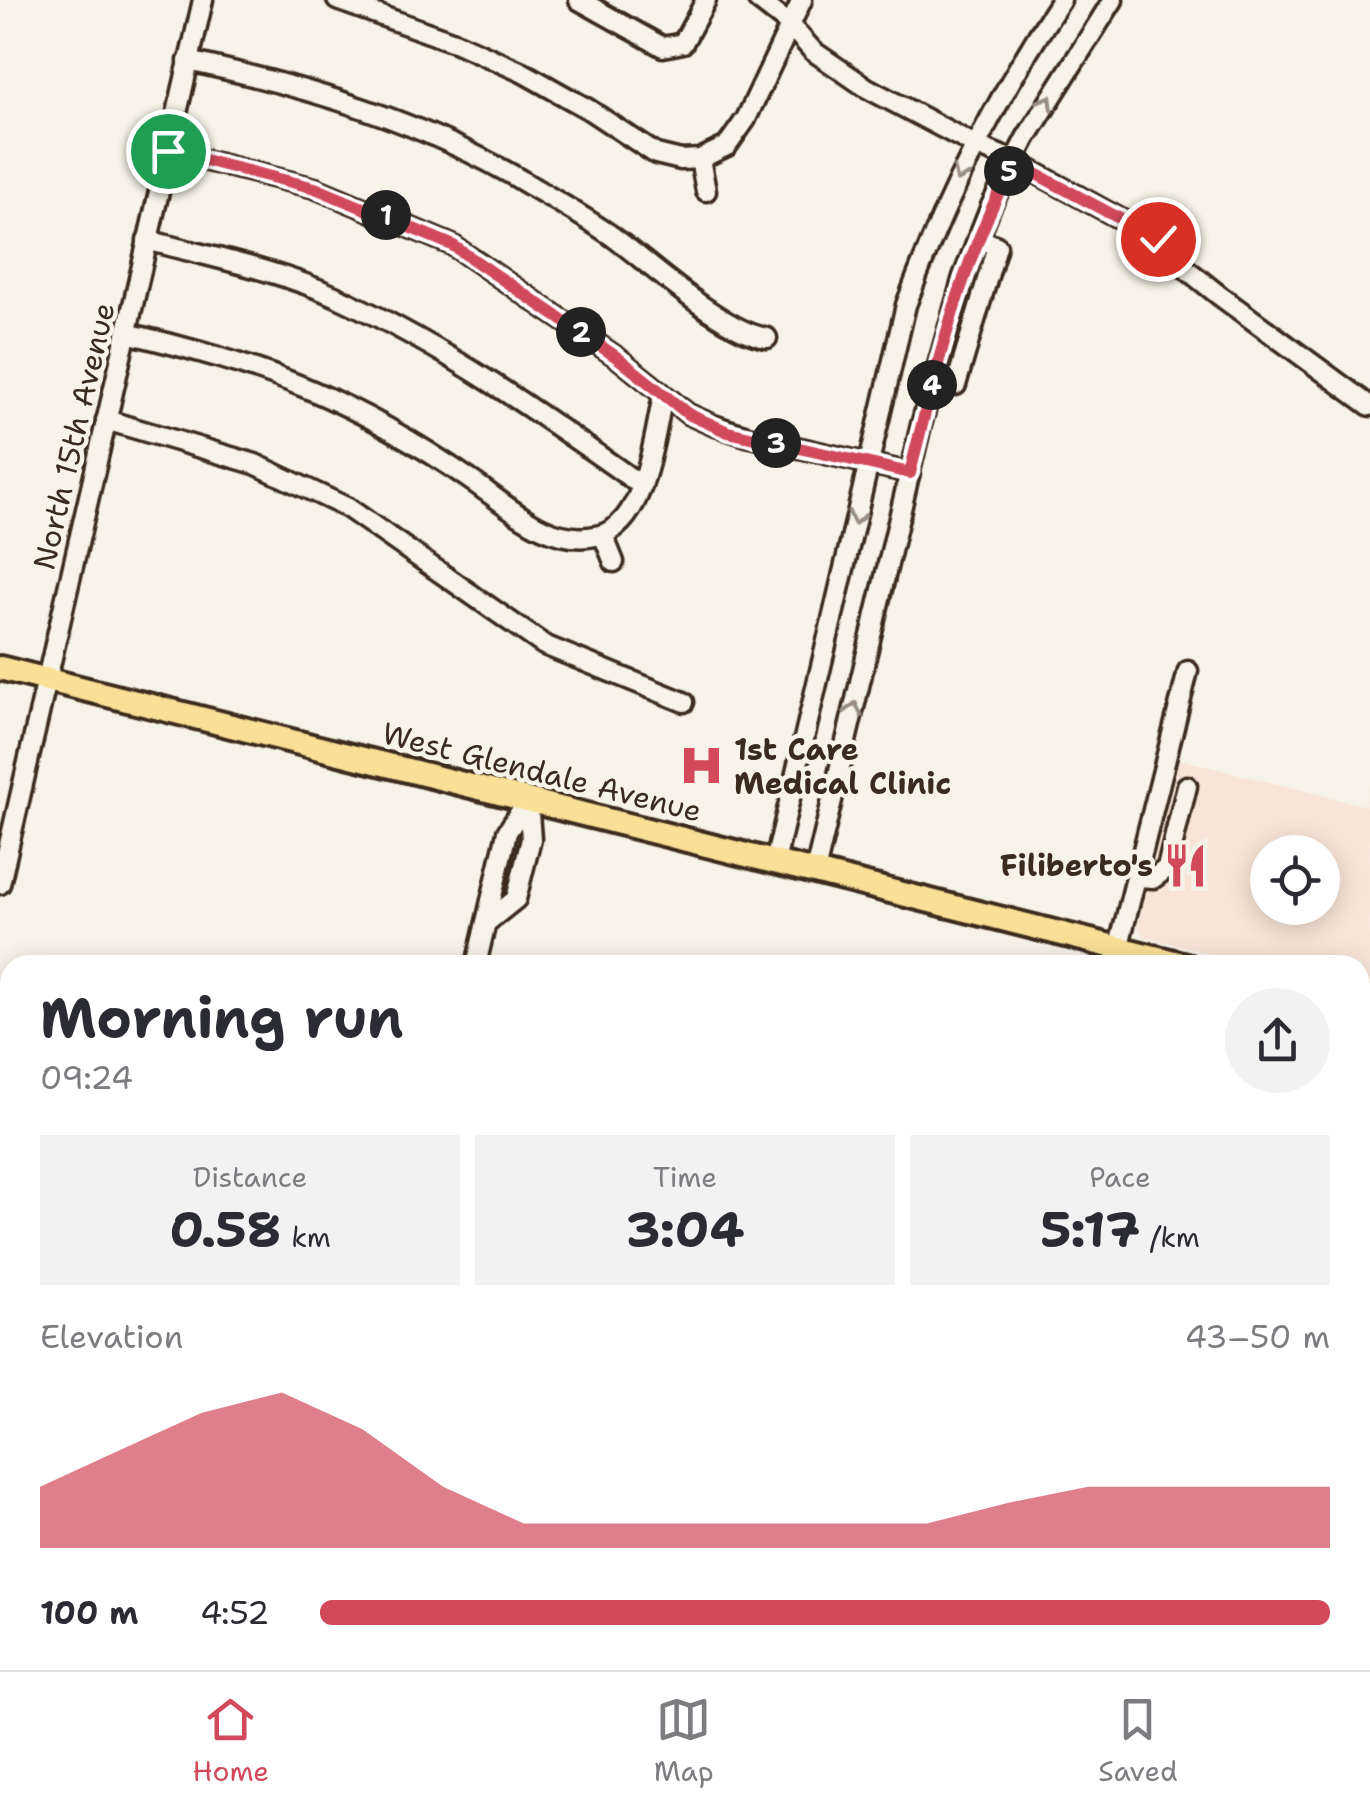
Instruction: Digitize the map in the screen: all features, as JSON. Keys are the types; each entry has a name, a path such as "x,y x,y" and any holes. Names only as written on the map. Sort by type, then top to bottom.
{"main road":[{"name":"West Glendale Avenue","path":"0,668 814,872 1112,955"}],"street":[{"name":"North 15th Avenue","path":"0,884 203,0"},
{"path":"338,0 457,43 522,72 656,154 681,160 700,159 727,146 746,119 802,0"},
{"path":"579,0 663,47 683,44 706,0"},
{"path":"758,0 789,24 813,51 856,81 1158,239 1206,285 1370,406"},
{"path":"775,862 906,305 933,231 975,145 1020,61 1061,0"},
{"path":"814,872 933,380 958,292 1014,162 1114,0"},
{"path":"188,61 336,98 426,131 527,183 607,233 724,319 752,336 767,338"},
{"path":"168,151 315,188 452,245 618,358 688,414 728,432 910,473"},
{"path":"700,159 706,191"},
{"path":"148,240 334,296 426,343 532,409 642,486"},
{"path":"126,333 238,360 312,388 414,441 552,534 566,537 603,535 629,515 642,486 663,396"},
{"path":"106,420 255,464 348,508 544,646 684,702"},
{"path":"603,535 614,562"},
{"path":"1116,955 1188,671"},
{"path":"1137,877 1154,878 1167,868 1187,786"},
{"path":"478,955 507,832 528,800"},
{"path":"486,923 516,899 531,839 528,800"},
{"path":"501,859 522,875"}],"shaded area":[{"path":"1179,759 1365,806 1370,787 1370,955 1218,955 1143,936 1138,924"}],"place":[{"name":"1st Care Medical Clinic","path":"701,766"},
{"name":"Filiberto's","path":"1186,865"}],"route":[{"path":"168,151 315,188 452,245 618,358 688,414 728,432 910,473 963,277 991,206 1014,162 1158,239"}]}
